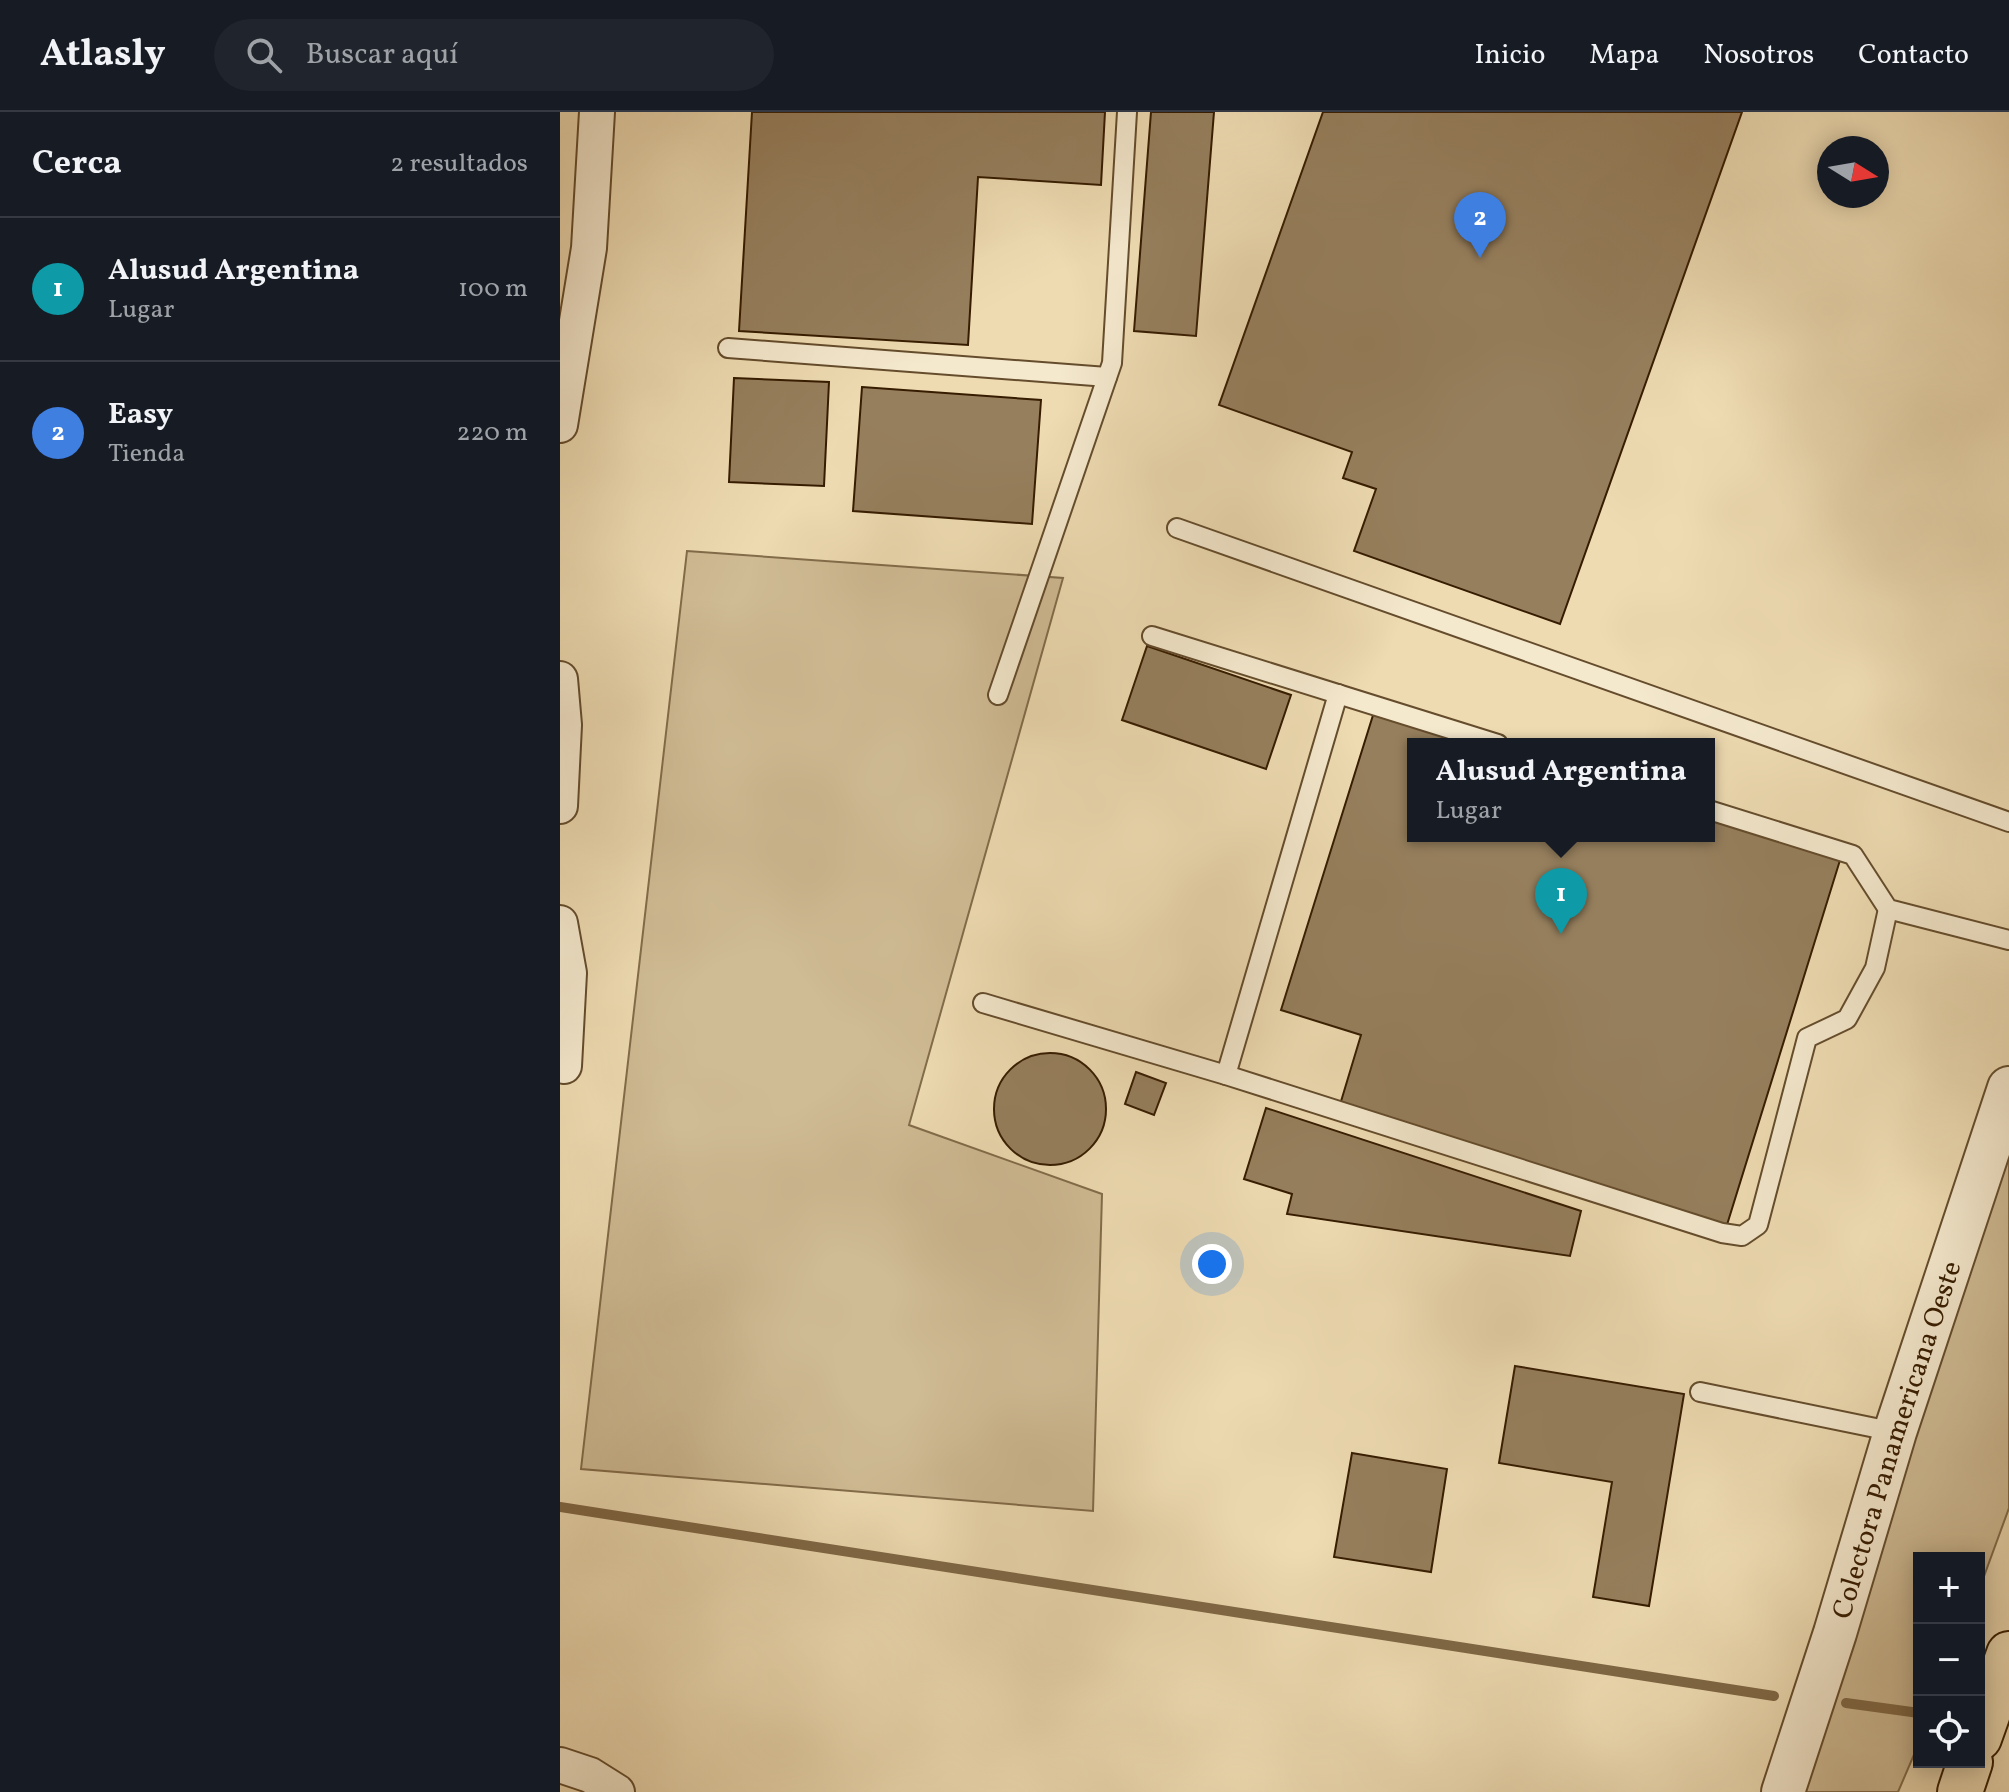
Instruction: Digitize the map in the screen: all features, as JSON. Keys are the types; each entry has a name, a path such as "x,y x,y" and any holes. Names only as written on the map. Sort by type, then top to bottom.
{"highway":[{"path":"1965,1770 2009,1654"}],"street":[{"path":"560,425 589,248 597,112"},
{"path":"560,679 564,725 560,806"},
{"path":"560,923 569,973 564,1066"},
{"name":"Colectora Panamericana Oeste","path":"1783,1792 1835,1633 1895,1432 2009,1088"},
{"path":"560,1765 590,1775 617,1792"}],"lane":[{"path":"998,695 1112,363 1127,112"},
{"path":"728,348 1107,377"},
{"path":"1177,528 2009,822"},
{"path":"1152,636 1479,738"},
{"path":"1226,1075 1338,694"},
{"path":"1715,812 1853,855 1888,909 2009,940"},
{"path":"983,1003 1226,1075 1722,1233 1742,1236 1758,1225 1807,1038 1847,1019 1875,968 1888,909"},
{"path":"1700,1392 1895,1432"}],"shaded area":[{"path":"687,551 1063,578 909,1125 1102,1194 1093,1511 581,1469"},
{"path":"2009,1145 2009,1508 1985,1574 1985,1552 1913,1552 1913,1757 1898,1792 1799,1792"}],"building":[{"path":"752,112 1105,112 1101,185 978,177 968,345 739,331"},
{"path":"1151,112 1214,112 1196,336 1134,331"},
{"path":"1323,112 1742,112 1560,624 1354,551 1376,489 1343,478 1352,452 1219,405"},
{"path":"734,378 829,382 824,486 729,482"},
{"path":"862,387 1041,400 1032,524 853,511"},
{"path":"1147,646 1291,695 1266,769 1122,720"},
{"path":"1374,712 1458,738 1407,738 1407,842 1715,842 1715,818 1841,857 1726,1228 1339,1108 1361,1035 1281,1010"},
{"path":"1050,1053 1071,1058 1089,1070 1101,1088 1106,1109 1101,1130 1089,1148 1071,1160 1050,1165 1029,1160 1011,1148 999,1130 994,1109 999,1088 1011,1070 1029,1058"},
{"path":"1136,1072 1166,1083 1154,1115 1125,1104"},
{"path":"1266,1108 1581,1211 1570,1256 1287,1214 1292,1194 1244,1179"},
{"path":"1515,1366 1684,1394 1649,1606 1593,1597 1612,1482 1499,1463"},
{"path":"1352,1453 1447,1469 1431,1572 1334,1557"}],"waterway":[{"path":"560,1507 1774,1696"},
{"path":"1846,1703 1913,1712"}],"place":[{"name":"Easy","path":"1480,258"},
{"name":"Alusud Argentina","path":"1561,934"}]}
